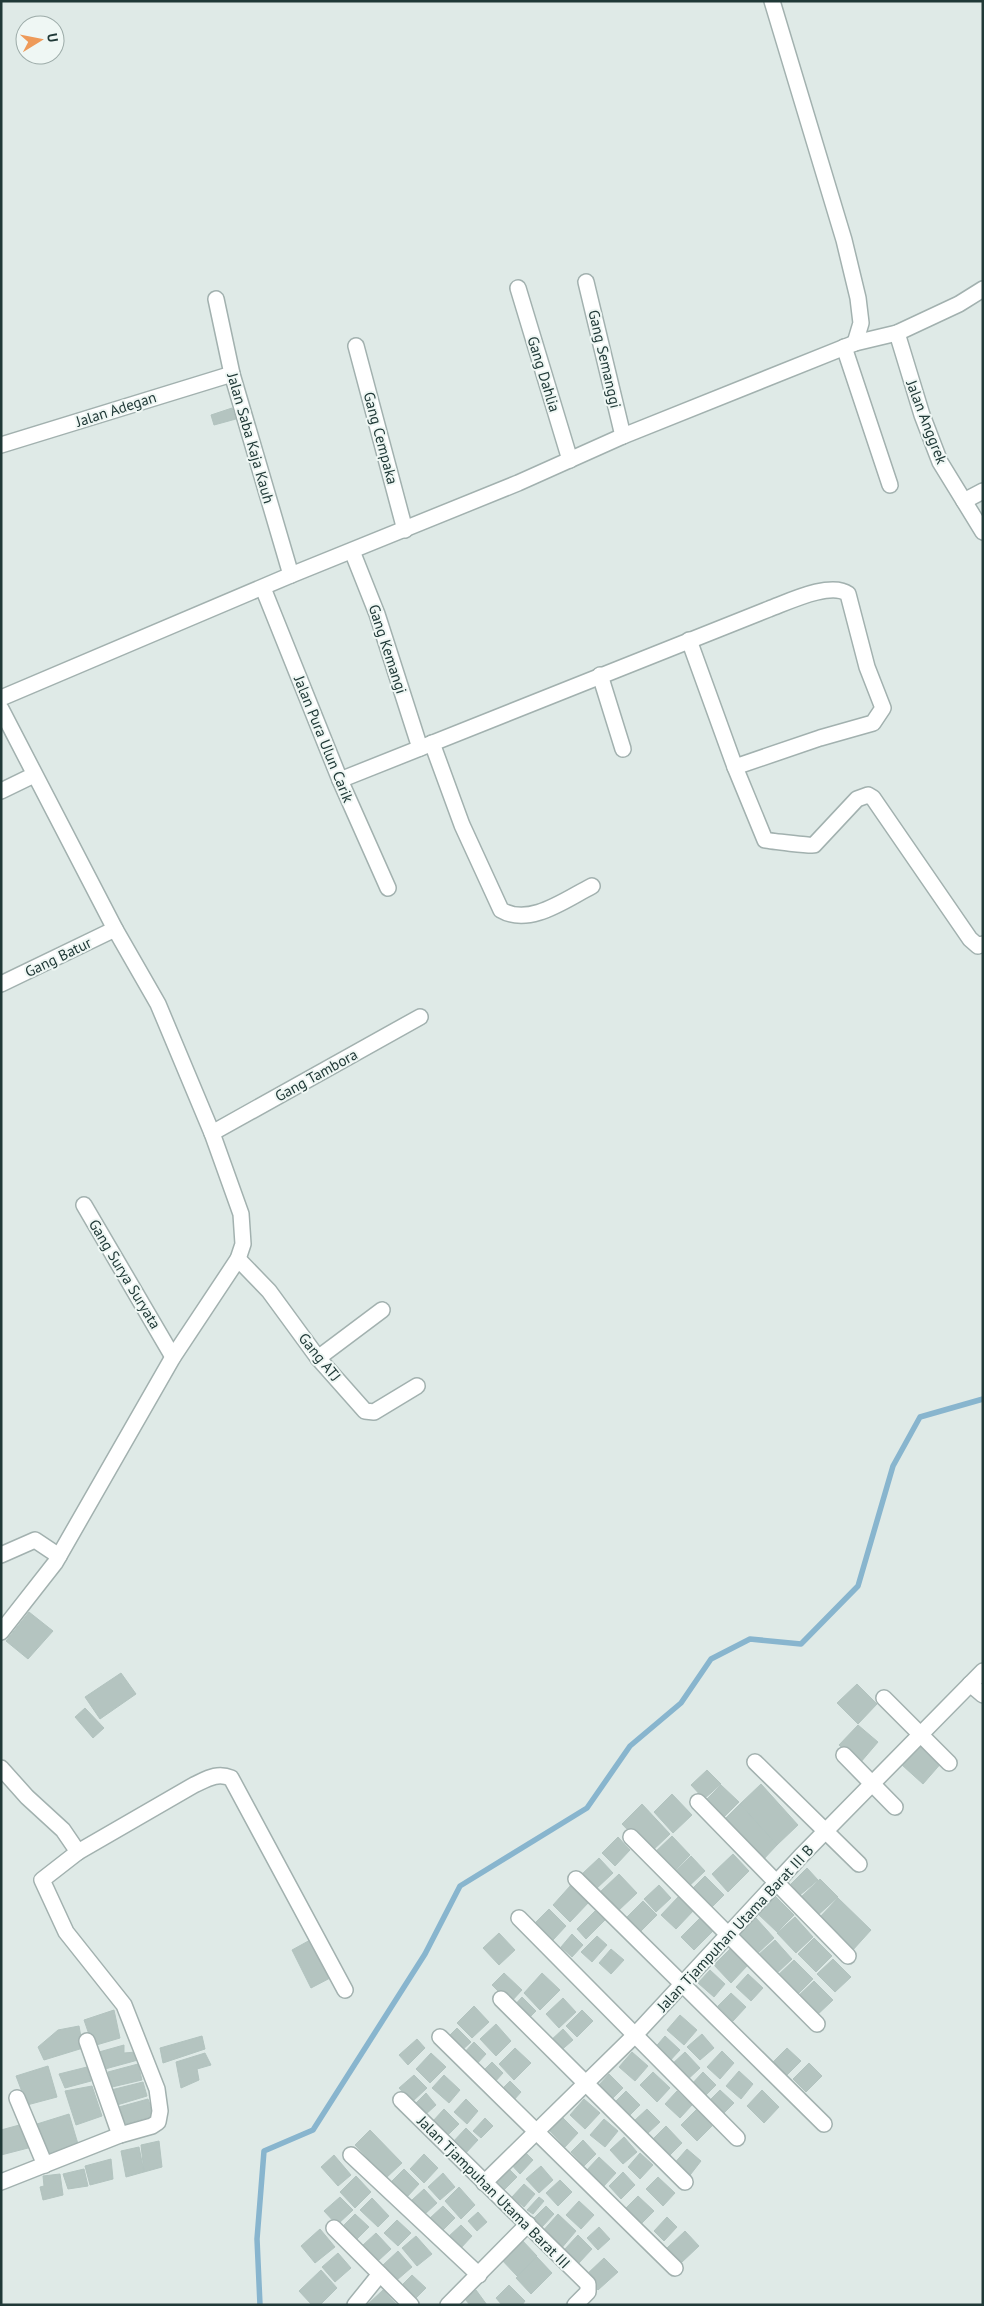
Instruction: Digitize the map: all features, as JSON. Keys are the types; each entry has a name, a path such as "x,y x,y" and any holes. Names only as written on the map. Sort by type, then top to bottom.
{"street":[{"path":"772,1 844,240 858,298 860,323 849,345 890,485"},
{"name":"Gang Semanggi","path":"586,282 623,436"},
{"name":"Gang Dahlia","path":"518,288 570,460"},
{"path":"1,698 291,575 405,530 623,436 849,345 897,333 959,304 983,289"},
{"name":"Jalan Saba Kaja Kauh","path":"216,300 232,374 291,575"},
{"name":"Jalan Anggrek","path":"897,333 922,415 940,462 983,532"},
{"name":"Gang Cempaka","path":"356,346 405,530"},
{"name":"Jalan Adegan","path":"1,445 232,374"},
{"path":"964,501 983,491"},
{"name":"Gang Kemangi","path":"352,551 426,746 501,910 516,916 535,913 592,886"},
{"name":"Jalan Pura Ulun Carik","path":"263,588 340,780 388,888"},
{"path":"340,780 769,609 824,590 838,589 848,594 867,667 883,708 882,712 873,723 820,738 735,767"},
{"path":"689,640 762,836 772,842 798,842 810,846 814,845 857,799 868,795 873,798 970,939 978,946 983,944"},
{"path":"600,675 623,748"},
{"path":"1,709 115,930 158,1004 212,1133 241,1214 244,1244 238,1259 173,1357 59,1556 39,1585 1,1632"},
{"path":"1,791 34,775"},
{"name":"Gang Batur","path":"1,984 115,930"},
{"name":"Gang Tambora","path":"212,1133 420,1017"},
{"name":"Gang Surya Suryata","path":"84,1205 173,1357"},
{"name":"Gang ATJ","path":"238,1259 269,1291 318,1358 368,1412 374,1412 416,1386"},
{"path":"318,1358 382,1310"},
{"path":"1,1555 34,1540 59,1556"},
{"name":"Jalan Tjampuhan Utama Barat III B","path":"484,2182 634,2036 824,1832 983,1671"},
{"path":"970,1684 983,1695"},
{"path":"884,1698 949,1763"},
{"path":"844,1755 895,1807"},
{"path":"755,1762 824,1832 859,1864"},
{"path":"1,1768 27,1797 63,1830 78,1852"},
{"path":"1,2182 120,2135 152,2126 158,2122 160,2102 157,2089 124,2005 66,1932 42,1884 43,1878 78,1852 212,1776 224,1775 231,1778 345,1990"},
{"path":"698,1802 848,1956"},
{"path":"631,1837 816,2024"},
{"path":"576,1880 824,2124"},
{"path":"519,1918 737,2138"},
{"path":"502,1999 584,2084 685,2182"},
{"path":"440,2037 675,2268"},
{"path":"87,2041 120,2135"},
{"path":"17,2098 45,2165"},
{"name":"Jalan Tjampuhan Utama Barat III","path":"401,2100 588,2284 588,2292 575,2305"},
{"path":"351,2155 479,2275"},
{"path":"448,2305 528,2224"},
{"path":"334,2228 411,2305"},
{"path":"355,2305 380,2274"}],"building":[{"path":"232,408 236,419 214,425 211,415"},
{"path":"29,1612 53,1631 28,1659 6,1641"},
{"path":"121,1673 136,1694 100,1719 85,1697"},
{"path":"857,1684 877,1704 858,1724 837,1703"},
{"path":"85,1708 104,1728 93,1738 75,1717"},
{"path":"858,1725 878,1742 860,1763 839,1745"},
{"path":"922,1741 943,1761 923,1784 902,1765"},
{"path":"707,1770 721,1784 704,1799 691,1785"},
{"path":"761,1784 798,1825 777,1845 740,1804"},
{"path":"721,1785 739,1802 722,1819 705,1801"},
{"path":"672,1794 692,1815 673,1833 654,1812"},
{"path":"642,1804 670,1834 650,1853 622,1824"},
{"path":"740,1804 777,1845 761,1862 724,1820"},
{"path":"672,1836 690,1855 670,1875 652,1855"},
{"path":"618,1837 630,1850 615,1866 602,1853"},
{"path":"733,1854 749,1871 728,1892 712,1874"},
{"path":"691,1856 705,1871 685,1890 671,1875"},
{"path":"599,1858 613,1873 596,1889 582,1874"},
{"path":"807,1868 818,1880 800,1895 791,1884"},
{"path":"619,1874 637,1893 618,1911 600,1892"},
{"path":"705,1876 724,1895 707,1912 688,1893"},
{"path":"820,1879 838,1897 817,1916 800,1898"},
{"path":"571,1885 589,1902 570,1922 553,1905"},
{"path":"659,1885 671,1898 656,1912 644,1899"},
{"path":"679,1896 694,1910 676,1929 661,1915"},
{"path":"775,1896 794,1915 777,1932 758,1914"},
{"path":"838,1898 871,1930 852,1951 818,1919"},
{"path":"643,1901 657,1915 639,1933 625,1919"},
{"path":"549,1909 566,1926 553,1940 535,1923"},
{"path":"595,1911 605,1920 586,1939 577,1929"},
{"path":"701,1917 714,1930 694,1950 681,1937"},
{"path":"795,1917 813,1937 796,1953 777,1933"},
{"path":"756,1918 774,1938 756,1955 738,1936"},
{"path":"499,1933 515,1950 499,1965 483,1948"},
{"path":"572,1934 583,1945 572,1957 561,1947"},
{"path":"597,1936 607,1945 592,1962 581,1952"},
{"path":"814,1938 832,1956 816,1972 798,1954"},
{"path":"312,1939 332,1977 311,1988 292,1950"},
{"path":"775,1940 792,1959 775,1975 757,1956"},
{"path":"611,1949 624,1960 611,1974 599,1963"},
{"path":"730,1949 747,1966 731,1983 714,1965"},
{"path":"833,1959 851,1977 835,1992 817,1974"},
{"path":"794,1960 813,1979 795,1997 776,1977"},
{"path":"710,1970 725,1984 714,1997 698,1983"},
{"path":"504,1973 522,1990 510,2003 492,1985"},
{"path":"542,1973 560,1990 540,2010 524,1993"},
{"path":"748,1974 763,1988 751,2001 736,1987"},
{"path":"814,1981 833,2000 815,2017 796,1998"},
{"path":"731,1993 746,2007 733,2021 718,2006"},
{"path":"522,1997 536,2011 527,2020 513,2007"},
{"path":"563,1998 576,2012 559,2028 546,2014"},
{"path":"474,2006 489,2022 472,2038 457,2023"},
{"path":"114,2010 120,2038 93,2046 84,2020"},
{"path":"582,2010 593,2021 577,2037 566,2026"},
{"path":"680,2015 697,2030 684,2045 667,2030"},
{"path":"496,2024 511,2041 496,2056 480,2039"},
{"path":"79,2026 83,2048 44,2060 38,2047 58,2030"},
{"path":"457,2028 471,2042 460,2052 447,2038"},
{"path":"563,2029 573,2040 558,2053 549,2042"},
{"path":"702,2034 714,2048 700,2060 687,2047"},
{"path":"202,2036 205,2049 163,2063 160,2048"},
{"path":"665,2036 680,2050 666,2065 652,2051"},
{"path":"417,2039 425,2048 408,2065 399,2055"},
{"path":"474,2042 486,2054 475,2066 463,2054"},
{"path":"124,2045 124,2053 136,2052 138,2060 105,2069 99,2052"},
{"path":"515,2048 531,2063 514,2080 499,2064"},
{"path":"787,2048 801,2061 786,2076 772,2063"},
{"path":"722,2051 734,2063 720,2079 707,2067"},
{"path":"632,2052 648,2066 635,2081 619,2067"},
{"path":"685,2052 700,2068 685,2082 670,2066"},
{"path":"205,2053 211,2065 197,2069 199,2080 181,2088 176,2062"},
{"path":"431,2053 446,2067 430,2083 416,2069"},
{"path":"492,2062 503,2073 493,2084 482,2072"},
{"path":"809,2063 822,2076 806,2092 793,2079"},
{"path":"138,2064 142,2080 112,2087 108,2072"},
{"path":"48,2066 57,2097 27,2105 16,2076"},
{"path":"87,2067 91,2081 65,2088 59,2074"},
{"path":"739,2071 753,2084 741,2099 726,2086"},
{"path":"653,2072 670,2088 657,2102 640,2085"},
{"path":"703,2072 716,2085 702,2099 690,2086"},
{"path":"609,2074 623,2088 612,2099 598,2086"},
{"path":"414,2075 427,2088 412,2102 399,2088"},
{"path":"444,2075 460,2090 449,2103 432,2088"},
{"path":"510,2081 521,2092 513,2101 501,2090"},
{"path":"143,2082 147,2096 117,2105 111,2090"},
{"path":"92,2086 102,2116 76,2125 65,2091"},
{"path":"720,2090 734,2103 720,2117 707,2103"},
{"path":"762,2090 779,2107 764,2123 747,2106"},
{"path":"626,2091 640,2105 627,2118 613,2104"},
{"path":"677,2091 692,2105 680,2118 665,2104"},
{"path":"426,2093 436,2105 425,2115 415,2104"},
{"path":"148,2099 154,2116 125,2124 119,2107"},
{"path":"466,2099 478,2111 467,2124 454,2112"},
{"path":"584,2099 600,2113 585,2129 570,2115"},
{"path":"444,2109 459,2124 447,2136 433,2121"},
{"path":"647,2109 660,2122 647,2134 634,2121"},
{"path":"697,2109 713,2125 697,2141 681,2125"},
{"path":"69,2114 78,2144 49,2155 37,2124"},
{"path":"562,2117 578,2133 565,2147 549,2130"},
{"path":"485,2118 493,2126 481,2138 473,2131"},
{"path":"604,2119 618,2131 605,2147 590,2135"},
{"path":"23,2124 32,2147 1,2155 1,2130"},
{"path":"666,2126 682,2143 668,2157 652,2140"},
{"path":"466,2128 478,2140 464,2155 452,2143"},
{"path":"370,2130 402,2163 386,2178 355,2145"},
{"path":"624,2137 637,2152 623,2164 610,2150"},
{"path":"583,2140 596,2154 584,2166 571,2152"},
{"path":"159,2141 162,2167 144,2172 141,2145"},
{"path":"139,2147 144,2172 126,2177 121,2151"},
{"path":"521,2148 533,2160 520,2174 508,2161"},
{"path":"687,2149 701,2161 687,2179 672,2166"},
{"path":"640,2153 653,2165 640,2179 628,2167"},
{"path":"424,2154 438,2168 424,2183 410,2169"},
{"path":"334,2155 351,2175 338,2186 321,2167"},
{"path":"599,2157 616,2173 603,2187 586,2171"},
{"path":"111,2159 113,2179 90,2185 85,2166"},
{"path":"506,2166 517,2177 503,2191 492,2180"},
{"path":"541,2166 553,2180 539,2193 526,2179"},
{"path":"84,2169 88,2186 68,2189 63,2174"},
{"path":"404,2169 419,2184 407,2197 392,2181"},
{"path":"623,2172 635,2185 621,2199 609,2186"},
{"path":"443,2173 455,2187 440,2200 428,2187"},
{"path":"60,2174 63,2195 43,2200 40,2187 44,2186 43,2176"},
{"path":"356,2176 371,2192 355,2208 340,2192"},
{"path":"658,2177 675,2193 663,2206 646,2189"},
{"path":"560,2180 572,2192 558,2206 546,2193"},
{"path":"524,2184 535,2194 524,2207 512,2197"},
{"path":"459,2187 475,2205 461,2219 445,2201"},
{"path":"424,2189 437,2203 425,2214 412,2200"},
{"path":"638,2196 654,2211 641,2224 625,2209"},
{"path":"340,2197 353,2210 337,2225 324,2211"},
{"path":"539,2197 544,2201 533,2214 527,2210"},
{"path":"372,2198 389,2216 378,2227 360,2210"},
{"path":"579,2201 594,2215 581,2229 566,2215"},
{"path":"443,2206 455,2218 442,2231 429,2219"},
{"path":"546,2206 554,2214 542,2227 533,2219"},
{"path":"478,2212 487,2222 477,2231 468,2221"},
{"path":"355,2214 369,2227 357,2239 343,2226"},
{"path":"558,2214 576,2231 560,2250 541,2233"},
{"path":"667,2217 677,2227 664,2241 654,2231"},
{"path":"397,2220 411,2233 398,2246 384,2233"},
{"path":"461,2225 472,2236 460,2249 448,2237"},
{"path":"599,2227 610,2239 598,2250 587,2238"},
{"path":"320,2229 335,2247 315,2263 301,2246"},
{"path":"685,2231 699,2246 681,2263 667,2248"},
{"path":"376,2233 391,2249 378,2261 363,2245"},
{"path":"578,2235 592,2249 578,2264 564,2250"},
{"path":"416,2236 432,2254 417,2266 402,2248"},
{"path":"520,2238 537,2256 517,2276 500,2258"},
{"path":"398,2251 412,2267 397,2280 383,2265"},
{"path":"338,2253 351,2268 335,2282 322,2267"},
{"path":"537,2257 552,2273 531,2294 516,2278"},
{"path":"604,2258 618,2272 598,2290 585,2276"},
{"path":"321,2270 337,2288 320,2305 312,2305 299,2291"},
{"path":"412,2275 426,2288 415,2299 401,2286"},
{"path":"509,2285 525,2301 522,2305 502,2305 496,2298"},
{"path":"383,2290 397,2305 367,2305"},
{"path":"476,2290 487,2305 470,2305 465,2299"}],"waterway":[{"path":"260,2305 257,2239 264,2151 313,2130 425,1954 460,1886 587,1808 630,1746 681,1703 711,1659 750,1639 801,1644 858,1586 893,1466 920,1417 983,1399"}]}
